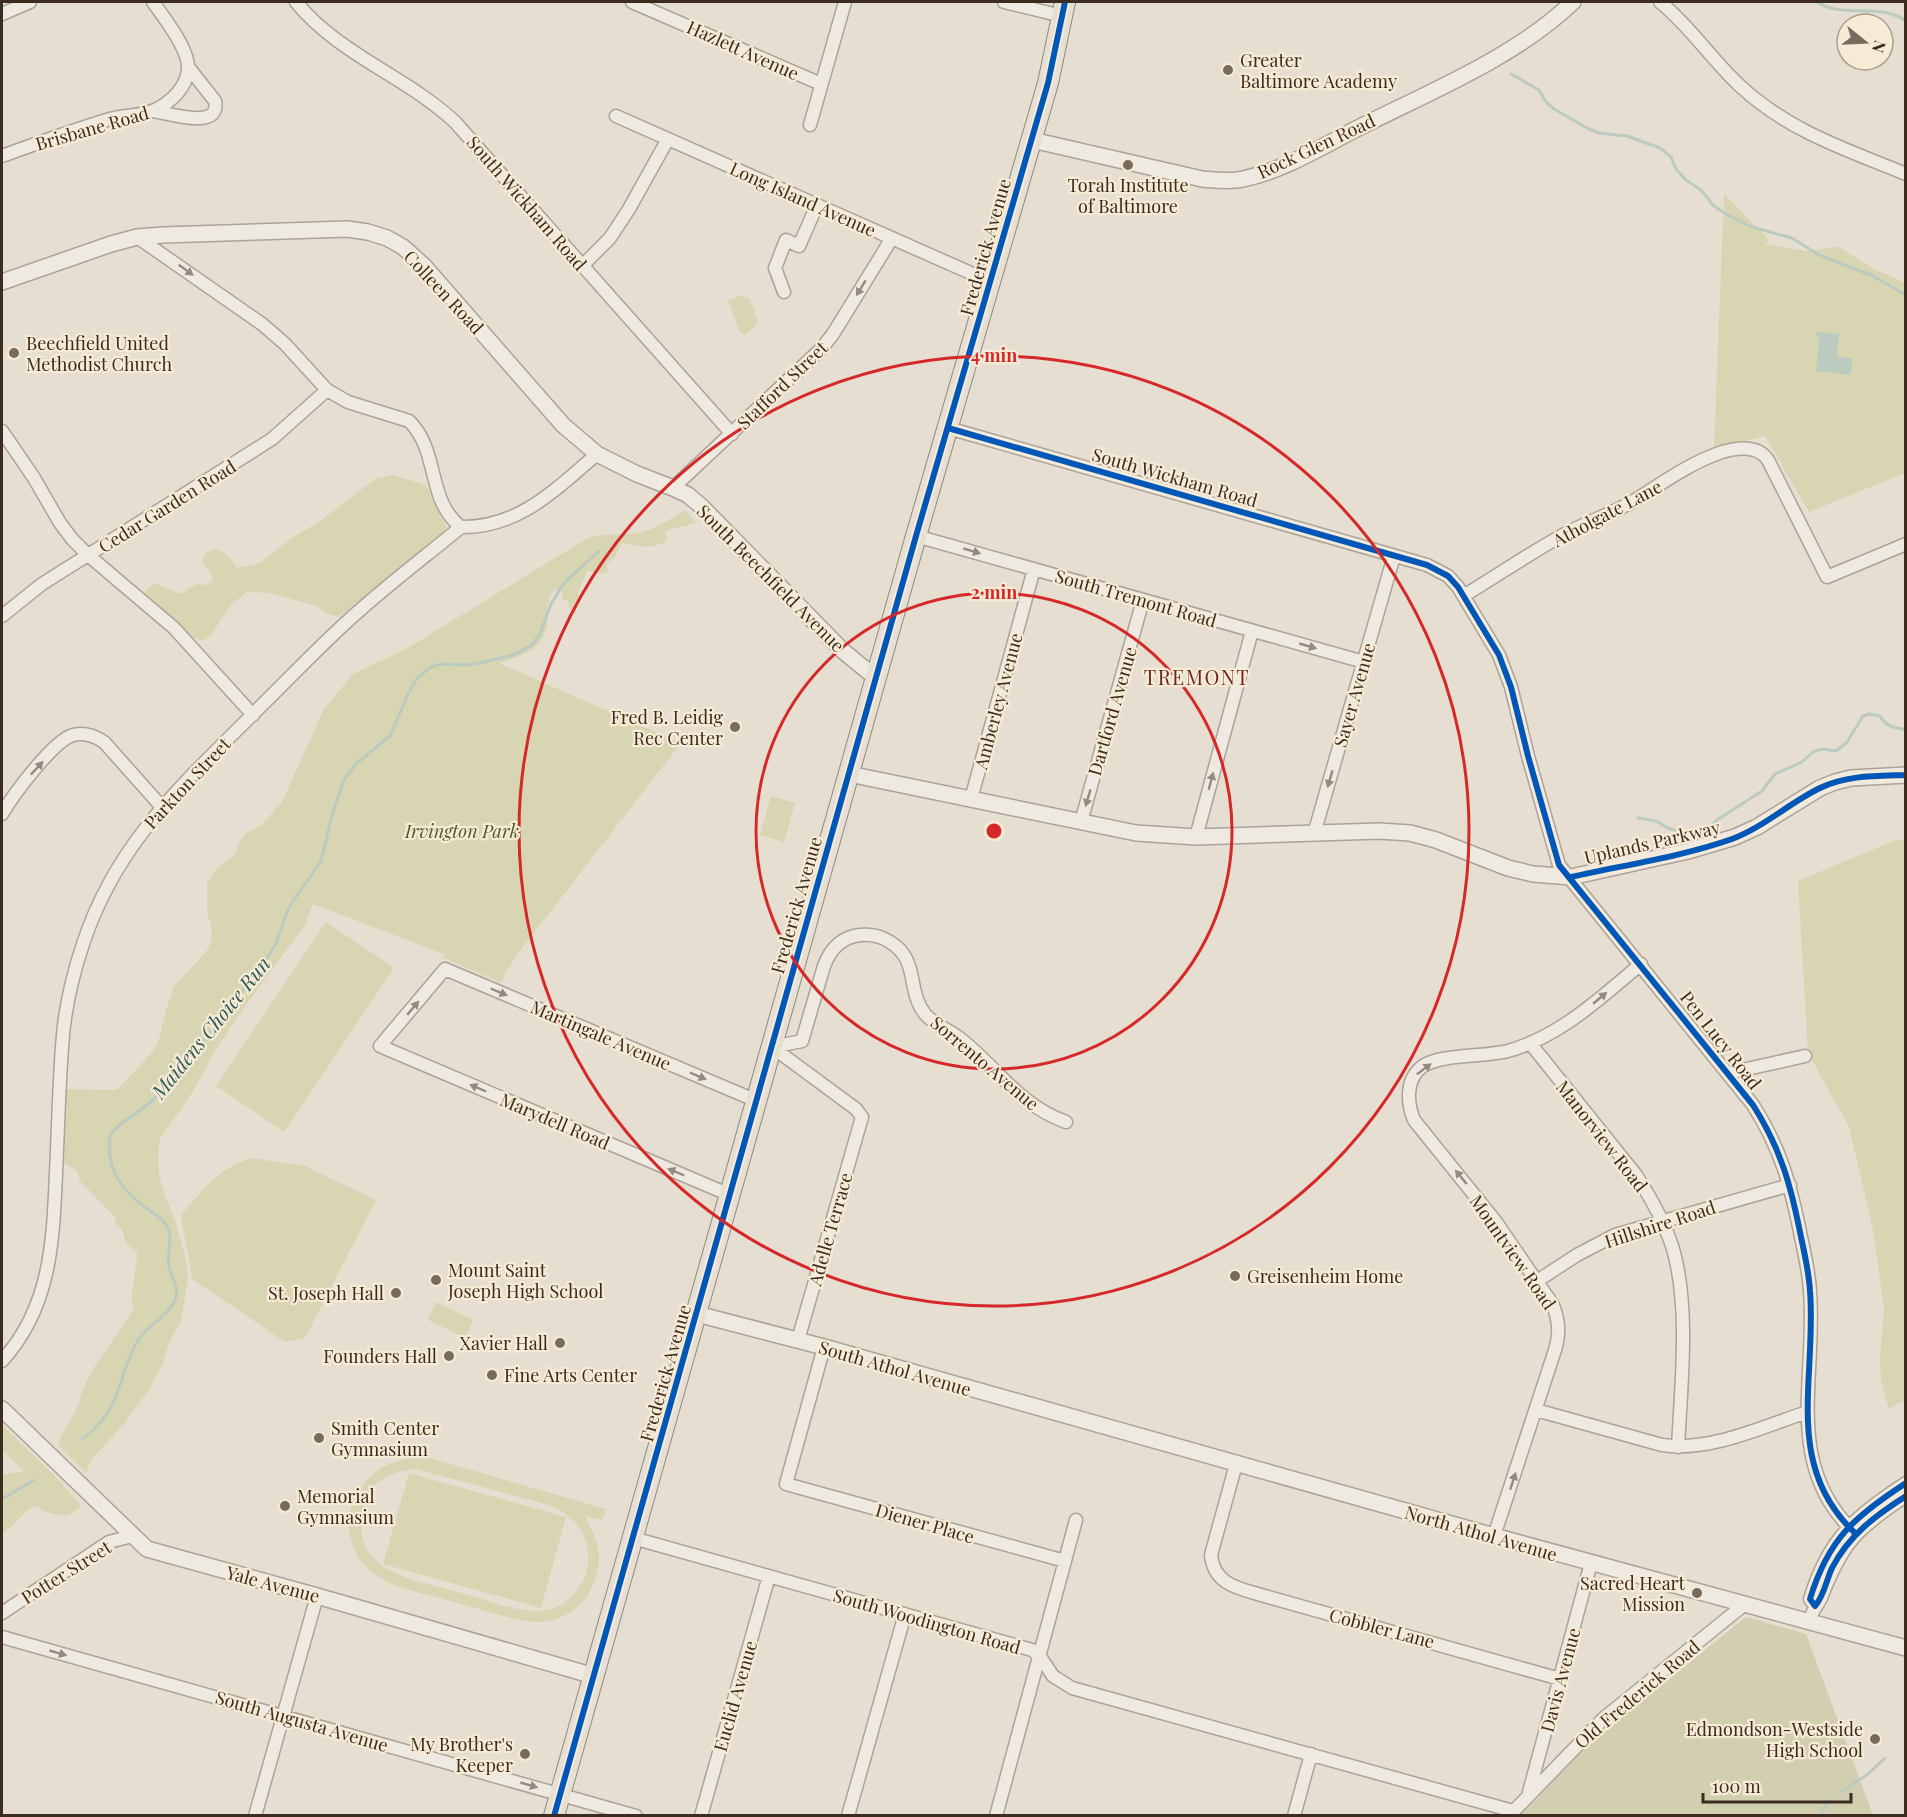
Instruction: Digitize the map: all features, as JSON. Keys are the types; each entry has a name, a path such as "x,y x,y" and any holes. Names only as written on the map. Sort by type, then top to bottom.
{"main road":[{"name":"Frederick Avenue","path":"554,1815 916,536 1032,140 1064,9"}],"street":[{"path":"5,9 30,2"},
{"path":"153,2 181,45 187,56 189,68 215,101 216,107 210,117 200,118 153,111"},
{"name":"South Wickham Road","path":"296,2 320,26 443,110 732,434"},
{"name":"Hazlett Avenue","path":"632,2 821,84"},
{"path":"810,125 845,2"},
{"path":"1004,2 1064,9"},
{"name":"Rock Glen Road","path":"1032,140 1202,179 1242,179 1283,166 1482,65 1540,30 1573,2"},
{"path":"1660,2 1685,25 1740,86 1786,121 1812,136 1905,174"},
{"name":"Brisbane Road","path":"2,156 114,118 153,111 179,92 189,68"},
{"name":"Long Island Avenue","path":"616,116 991,282"},
{"path":"582,266 610,238 668,139"},
{"path":"784,292 775,268 786,240 799,246 817,205"},
{"name":"Colleen Road","path":"137,237 331,229 368,232 387,238 403,247 424,267 563,425 597,454"},
{"path":"2,282 137,237 262,324 285,344 327,390 348,402 409,421 423,441 445,511 461,527 479,527 499,523 518,515 549,495 597,454"},
{"name":"Stafford Street","path":"673,488 821,349 833,334 892,238"},
{"name":"Cedar Garden Road","path":"2,616 42,584 272,439 327,390"},
{"name":"South Wickham Road","path":"948,428 1394,556 1439,571 1453,581 1465,595"},
{"path":"2,431 34,478 60,523 88,555 174,628 253,715"},
{"name":"Atholgate Lane","path":"1465,595 1561,536 1626,505 1700,462 1724,452 1742,449 1756,449 1763,452 1827,577 1905,544"},
{"name":"South Beechfield Avenue","path":"597,454 637,474 688,495 843,651 876,678"},
{"name":"Parkton Street","path":"2,1361 24,1331 35,1309 48,1269 54,1231 62,1044 66,1009 84,940 111,880 126,854 161,806 361,609 461,527"},
{"name":"South Tremont Road","path":"916,536 1364,662"},
{"name":"Sayer Avenue","path":"1314,834 1394,556"},
{"name":"Amberley Avenue","path":"971,799 1034,569"},
{"name":"Pen Lucy Road","path":"1465,595 1499,655 1508,679 1556,859 1729,1073 1768,1128 1790,1185 1811,1293 1807,1413 1810,1450 1818,1479 1838,1515 1852,1530"},
{"name":"Dartford Avenue","path":"1081,822 1143,600"},
{"path":"849,774 1136,833 1196,837 1252,631"},
{"path":"2,814 24,782 63,740 73,735 84,734 104,742 161,806"},
{"name":"Uplands Parkway","path":"1196,837 1379,831 1410,833 1436,840 1508,868 1539,875 1571,877 1726,841 1757,827 1802,798 1835,782 1851,778 1905,775"},
{"name":"Sorrento Avenue","path":"772,1047 802,1041 824,966 828,955 836,945 856,935 878,936 896,945 909,962 916,994 924,1012 933,1021 961,1039 1004,1082 1039,1109 1066,1122"},
{"path":"1530,1043 1571,1022 1641,964"},
{"name":"Marydell Road","path":"445,969 380,1046 730,1195"},
{"name":"Martingale Avenue","path":"445,969 757,1101"},
{"name":"Mountview Road","path":"1494,1536 1555,1350 1559,1329 1553,1305 1496,1222 1414,1120 1409,1108 1408,1097 1413,1079 1423,1066 1443,1059 1491,1055 1530,1043"},
{"name":"Manorview Road","path":"1530,1043 1635,1175 1649,1196 1673,1248 1683,1303 1678,1447"},
{"name":"Adelle Terrace","path":"772,1047 856,1109 862,1117 798,1341"},
{"path":"1729,1073 1805,1056"},
{"name":"Hillshire Road","path":"1537,1281 1615,1235 1790,1185"},
{"name":"South Athol Avenue","path":"697,1314 824,1347 1092,1424"},
{"name":"Diener Place","path":"824,1347 786,1484 1065,1561"},
{"name":"Yale Avenue","path":"2,1409 147,1549 594,1676"},
{"path":"1536,1410 1662,1445 1678,1447 1712,1443 1807,1413"},
{"name":"North Athol Avenue","path":"1092,1424 1745,1604 1812,1614 1905,1648"},
{"name":"Cobbler Lane","path":"1236,1464 1212,1545 1212,1566 1225,1582 1234,1587 1560,1679"},
{"path":"1812,1614 1852,1530 1866,1509 1905,1483"},
{"path":"1852,1530 1905,1496"},
{"path":"996,1815 1076,1520"},
{"name":"Potter Street","path":"2,1613 109,1542 132,1536"},
{"name":"South Woodington Road","path":"633,1538 1032,1650 1039,1654 1053,1676 1072,1688 1511,1813"},
{"name":"Davis Avenue","path":"1528,1796 1592,1563"},
{"name":"Euclid Avenue","path":"701,1815 769,1576"},
{"path":"255,1815 317,1596"},
{"name":"Old Frederick Road","path":"1511,1813 1604,1718 1745,1604"},
{"path":"848,1815 905,1614"},
{"name":"South Augusta Avenue","path":"2,1637 636,1815"},
{"path":"1294,1815 1311,1755"}],"green space":[{"path":"1724,194 1769,240 1765,244 1806,251 1839,247 1872,268 1905,283 1905,473 1809,512 1765,436 1714,449"},
{"path":"742,295 750,299 758,323 745,335 740,332 728,301"},
{"path":"392,475 423,484 428,488 446,527 444,532 339,617 326,613 316,606 270,593 247,592 232,604 210,636 203,641 194,638 144,593 154,583 181,594 196,584 205,585 212,580 212,574 202,562 206,553 214,549 221,551 237,568 260,563 375,479"},
{"name":"Irvington Park","path":"685,510 696,523 669,530 666,532 666,541 654,546 621,543 615,558 607,563 608,572 604,574 587,571 579,590 576,613 572,613 568,601 562,599 562,591 554,590 549,601 546,631 542,639 524,654 499,663 681,743 523,947 505,973 501,983 442,957 444,954 313,904 305,925 240,1013 215,1051 194,1090 160,1139 159,1176 187,1263 188,1279 181,1321 150,1388 127,1420 91,1460 86,1473 58,1445 58,1442 78,1406 83,1389 95,1366 135,1307 131,1301 137,1252 125,1241 122,1229 117,1226 114,1216 80,1181 77,1171 64,1163 67,1089 117,1090 154,1050 174,986 206,952 212,940 211,924 207,913 207,883 216,869 235,854 238,844 246,833 261,825 282,802 324,709 353,674 406,649 588,538 642,532"},
{"path":"771,796 795,803 784,842 760,835"},
{"path":"1905,839 1906,1399 1889,1409 1881,1381 1880,1357 1884,1309 1873,1229 1849,1127 1808,1053 1798,881 1896,840"},
{"path":"326,922 394,968 284,1132 216,1086"},
{"path":"251,1158 305,1166 376,1200 305,1338 285,1342 192,1279 181,1215 204,1188 220,1174"},
{"path":"436,1302 473,1320 465,1338 428,1320"},
{"path":"2,1425 58,1479 81,1506 76,1511 59,1515 35,1506 2,1533 2,1475 24,1471 2,1450"},
{"path":"409,1452 606,1509 602,1520 585,1516 597,1543 599,1560 595,1579 587,1596 577,1607 563,1616 548,1621 533,1622 398,1587 371,1571 358,1557 351,1541 349,1525 351,1509 356,1495 377,1471 391,1463 407,1459","holes":["416,1469 549,1505 563,1512 575,1522 580,1528 588,1551 588,1562 582,1582 569,1599 551,1609 531,1611 511,1608 399,1575 385,1568 372,1557 363,1541 361,1526 363,1511 371,1490 387,1476 409,1470"]},
{"path":"409,1473 566,1517 541,1608 383,1564"}],"shaded area":[{"path":"1817,332 1839,334 1837,357 1852,358 1851,375 1816,371 1819,338 1816,337"},
{"path":"1746,1617 1806,1634 1873,1815 1521,1815 1589,1744"}],"waterway":[{"path":"1817,2 1838,9 1884,12 1906,21"},
{"path":"1511,74 1539,90 1546,102 1554,109 1589,129 1599,133 1627,136 1660,148 1671,157 1676,169 1686,180 1701,190 1713,205 1724,213 1752,227 1792,238 1819,255 1871,275 1906,295"},
{"name":"Maidens Choice Run","path":"82,1439 96,1428 112,1405 137,1342 146,1330 169,1310 177,1293 169,1267 170,1236 167,1226 122,1185 110,1158 110,1135 159,1094 266,960 276,943 289,907 321,861 332,815 344,780 356,764 390,736 418,677 431,667 441,664 470,665 513,655 532,645 540,634 551,604 564,583 599,551"},
{"path":"1638,818 1658,822 1677,831 1689,832 1702,829 1762,791 1775,774 1802,762 1813,752 1822,749 1836,751 1847,742 1863,716 1869,714 1880,716 1888,724 1906,730"},
{"name":"Maidens Choice Run","path":"2,1499 34,1480"},
{"path":"1839,1793 1868,1774 1885,1758"},
{"path":"1818,1816 1830,1801"}],"cycle path":[{"path":"554,1816 916,536 1048,83 1065,2"},
{"path":"948,428 1427,565 1448,576 1458,587 1499,655 1511,687 1559,865 1753,1105 1778,1153 1793,1201 1809,1284 1811,1324 1808,1420 1811,1450 1819,1479 1833,1507 1856,1534"},
{"path":"1571,877 1673,856 1732,839 1830,784 1862,777 1906,775"},
{"path":"1906,1483 1858,1518 1835,1545 1825,1560 1810,1599 1815,1606 1823,1593 1832,1568 1855,1536 1874,1518 1906,1496"}],"place":[{"name":"Greater Baltimore Academy","path":"1228,70"},
{"name":"Torah Institute of Baltimore","path":"1128,165"},
{"name":"Beechfield United Methodist Church","path":"14,353"},
{"name":"Fred B. Leidig Rec Center","path":"735,727"},
{"name":"Greisenheim Home","path":"1235,1276"},
{"name":"Mount Saint Joseph High School","path":"436,1280"},
{"name":"St. Joseph Hall","path":"396,1293"},
{"name":"Xavier Hall","path":"560,1343"},
{"name":"Founders Hall","path":"449,1356"},
{"name":"Fine Arts Center","path":"492,1375"},
{"name":"Smith Center Gymnasium","path":"319,1438"},
{"name":"Memorial Gymnasium","path":"285,1506"},
{"name":"Sacred Heart Mission","path":"1697,1593"},
{"name":"Edmondson-Westside High School","path":"1875,1739"},
{"name":"My Brother's Keeper","path":"525,1754"}],"district":[{"name":"TREMONT","path":"1197,676"}]}
